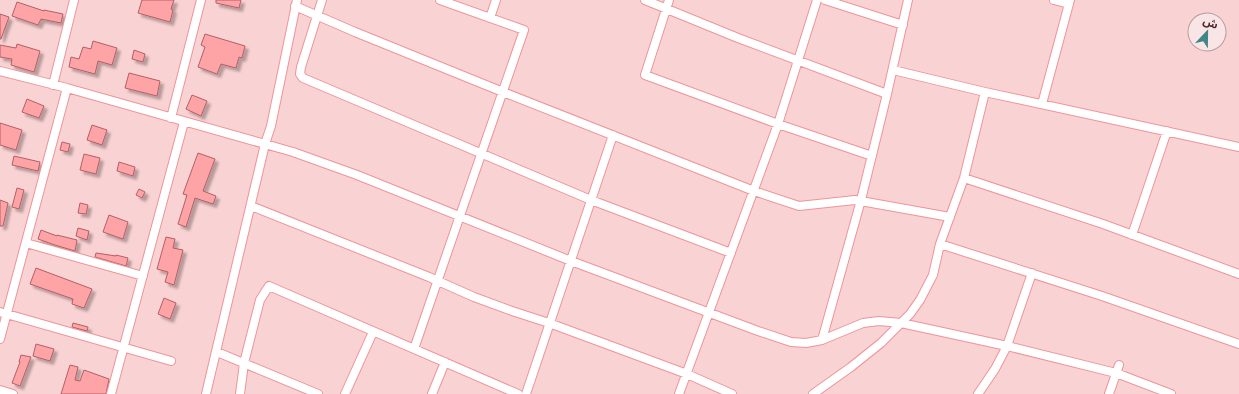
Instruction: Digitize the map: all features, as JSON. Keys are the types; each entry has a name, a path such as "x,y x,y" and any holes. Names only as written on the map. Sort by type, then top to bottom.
{"street":[{"path":"53,84 74,0"},
{"path":"171,118 201,0"},
{"path":"322,0 301,67 300,74 303,78 592,200 731,253"},
{"path":"414,349 480,153 524,30 440,0"},
{"path":"490,18 496,0"},
{"path":"645,0 798,62 887,94"},
{"path":"669,0 645,75 778,124 872,156"},
{"path":"679,394 778,124 817,0"},
{"path":"825,0 902,25"},
{"path":"822,340 861,200 893,70 908,0"},
{"path":"1042,104 1069,2 1054,0"},
{"path":"206,394 270,126 296,3 355,32 503,92 754,191 799,206 810,206 848,200 861,200 950,217"},
{"path":"893,70 985,92 1239,147"},
{"path":"0,71 53,84 293,152 356,175 571,261 791,342 806,343 822,340 863,323 879,321 901,323 1007,346 1116,373 1171,394"},
{"path":"0,339 4,313 26,243 67,88"},
{"path":"813,394 881,343 901,323 920,300 931,278 940,244 964,178 985,92"},
{"path":"111,394 184,122"},
{"path":"1132,235 1167,131"},
{"path":"526,394 613,135"},
{"path":"964,178 1102,224 1239,274"},
{"path":"251,206 506,309 549,323 687,374 732,394"},
{"path":"26,243 143,276"},
{"path":"940,244 1102,296 1239,344"},
{"path":"978,394 995,369 1007,346 1032,273"},
{"path":"240,394 244,363 260,300 268,286 518,394"},
{"path":"4,313 171,361"},
{"path":"345,394 373,332"},
{"path":"217,352 318,394"},
{"path":"432,394 445,362"},
{"path":"1109,394 1119,365"},
{"path":"0,390 13,394"}],"building":[{"path":"142,0 174,0 171,9 173,10 170,22 138,13"},
{"path":"216,0 241,0 239,8 216,3"},
{"path":"17,2 44,11 63,14 61,23 41,19 38,25 12,16"},
{"path":"0,14 9,17 1,39 0,39"},
{"path":"205,34 245,46 242,58 239,57 236,68 221,64 217,74 198,67 205,47 201,45"},
{"path":"93,41 117,48 112,65 98,61 95,74 69,67 71,57 79,59 83,47 91,49"},
{"path":"17,44 40,51 34,72 11,65 12,59 0,57 0,45 16,48"},
{"path":"134,50 145,54 143,62 132,59"},
{"path":"129,73 160,81 157,96 125,88"},
{"path":"192,95 207,101 201,116 186,109"},
{"path":"27,99 44,106 39,118 22,112"},
{"path":"0,123 22,130 16,150 0,145"},
{"path":"92,125 107,130 102,145 87,140"},
{"path":"62,142 70,144 68,152 60,150"},
{"path":"198,153 215,159 203,191 216,196 213,204 195,198 186,227 178,224 187,195 183,194"},
{"path":"84,154 100,158 96,174 80,170"},
{"path":"14,156 40,162 38,171 12,165"},
{"path":"119,162 135,167 133,176 117,171"},
{"path":"17,188 24,190 19,209 12,207"},
{"path":"139,189 145,192 142,198 136,195"},
{"path":"0,200 8,203 3,226 0,226"},
{"path":"80,203 88,205 86,214 78,213"},
{"path":"109,215 128,222 123,239 103,232"},
{"path":"78,228 89,231 87,240 76,236"},
{"path":"41,230 57,236 77,240 75,251 38,239"},
{"path":"166,237 175,239 173,248 183,250 174,285 165,282 168,272 157,269"},
{"path":"96,253 128,258 126,266 95,257"},
{"path":"36,268 92,289 84,308 72,304 73,299 30,284"},
{"path":"164,298 176,303 170,319 158,314"},
{"path":"73,323 88,327 87,331 72,327"},
{"path":"36,344 54,349 50,361 33,356"},
{"path":"21,355 31,357 20,386 12,383"},
{"path":"70,365 78,367 75,380 80,381 84,370 109,379 106,394 61,394"}]}
